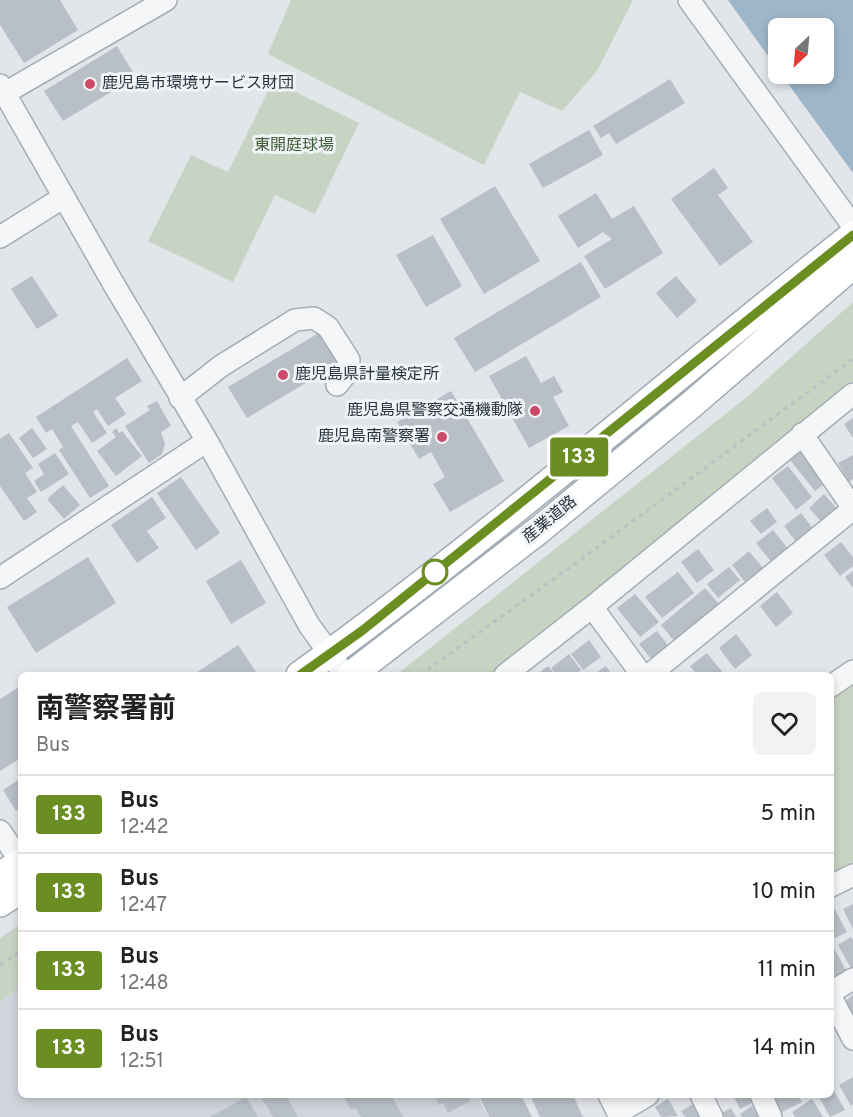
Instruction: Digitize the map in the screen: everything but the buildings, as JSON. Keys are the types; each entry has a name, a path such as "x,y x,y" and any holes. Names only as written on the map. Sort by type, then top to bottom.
{"main road":[{"name":"産業道路","path":"310,672 337,664 363,630 853,235"},
{"name":"産業道路","path":"355,672 548,523 691,405 853,265"},
{"path":"0,876 18,864"},
{"path":"0,903 18,891"}],"street":[{"path":"166,0 3,89 207,441 309,624 337,664"},
{"path":"689,0 853,226"},
{"path":"0,237 64,197"},
{"path":"180,398 221,366 295,320 314,318 328,327 349,360 346,374 337,385"},
{"path":"509,672 592,607 853,393"},
{"path":"653,672 853,508 802,434"},
{"path":"0,578 207,441"},
{"path":"592,607 640,672"},
{"path":"834,684 853,670"},
{"path":"0,831 18,858"},
{"path":"834,884 853,875"},
{"path":"834,990 853,979"},
{"path":"834,1003 853,1039"},
{"path":"616,1108 641,1098"},
{"path":"702,1098 712,1117"},
{"path":"762,1098 771,1117"}],"path":[{"path":"424,672 853,359"},
{"path":"0,965 18,953"}],"shaded area":[{"path":"18,989 18,1098 478,1098 488,1117 0,1117 0,1001"}],"green space":[{"path":"291,0 633,0 597,71 562,111 520,92 484,165 268,54"},
{"name":"東開庭球場","path":"273,81 359,123 315,214 275,195 233,282 148,241 191,155 228,172"},
{"path":"853,302 853,385 496,672 400,672 748,396"},
{"path":"853,684 853,863 834,873 834,696"},
{"path":"18,926 18,989 0,1001 0,938"}],"water":[{"path":"728,0 853,0 853,173 788,84 834,84 834,18 768,18 768,56"}],"bus line":[{"name":"133","path":"304,672 363,630 853,235"}],"place":[{"name":"鹿児島市環境サービス財団","path":"90,84"},
{"name":"鹿児島県計量検定所","path":"283,375"},
{"name":"鹿児島県警察交通機動隊","path":"535,411"},
{"name":"鹿児島南警察署","path":"442,437"}]}
